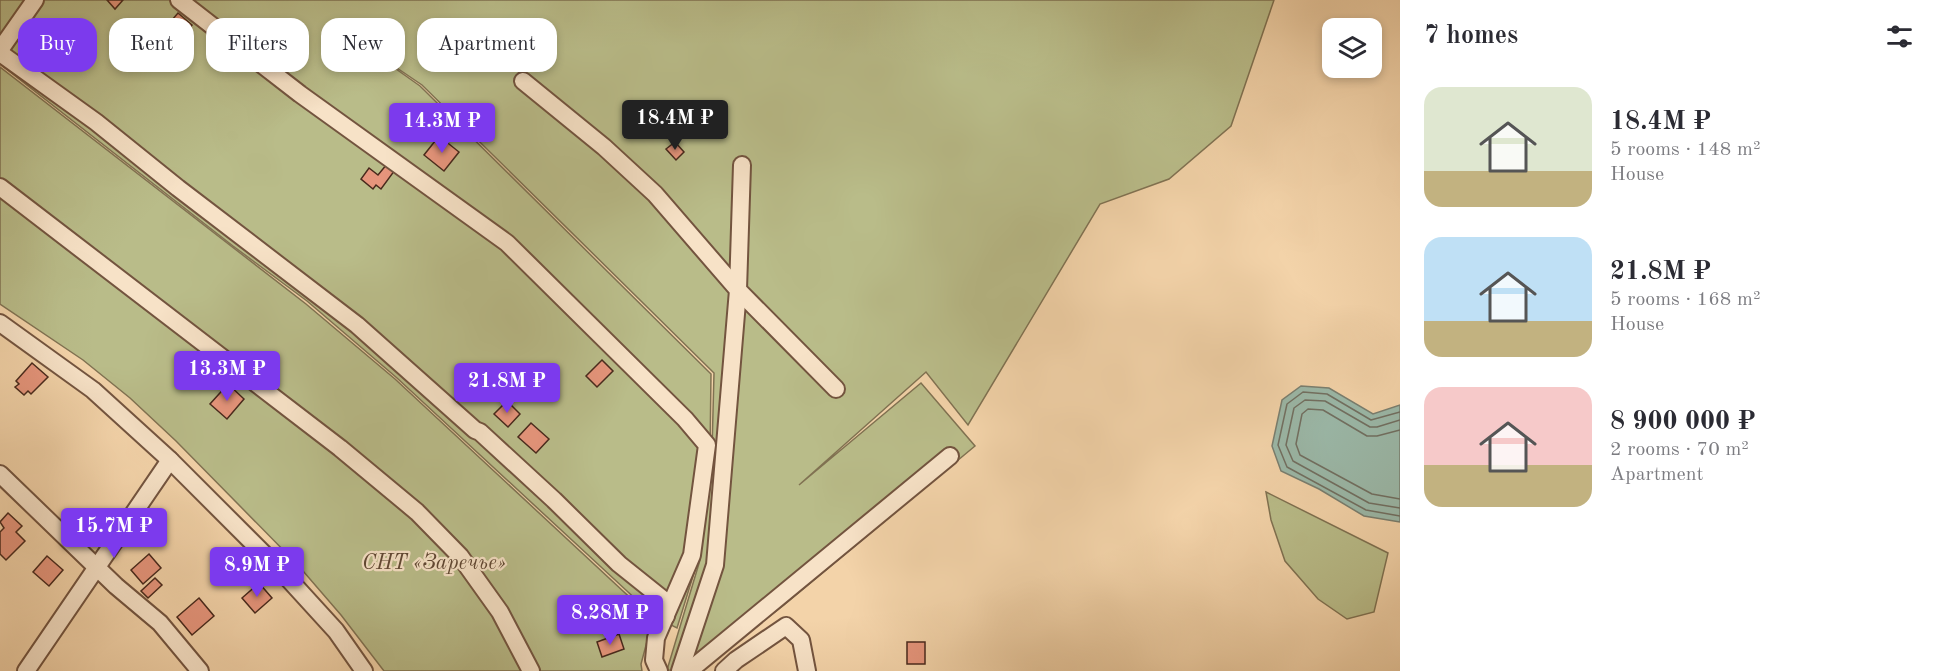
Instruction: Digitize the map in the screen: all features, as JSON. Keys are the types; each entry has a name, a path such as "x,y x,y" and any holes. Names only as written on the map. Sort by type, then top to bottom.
{"street":[{"path":"35,0 0,52 96,122 391,353 554,500 619,564 664,600 666,618"},
{"path":"179,0 300,94 507,243 685,419 707,445 692,555 656,638 654,660 659,671"},
{"path":"523,81 604,147 655,194 738,290 836,389"},
{"path":"680,671 715,565 738,290 742,165"},
{"path":"0,187 340,448 417,512 460,556 500,612 531,671"},
{"path":"0,323 93,390 170,460 284,574 336,631 364,671"},
{"path":"689,671 950,456"},
{"path":"26,671 170,460"},
{"path":"0,474 97,567 160,623 200,671"},
{"path":"724,671 736,660 786,626 801,640 807,671"}],"green space":[{"path":"0,0 1274,0 1231,126 1169,179 1100,204 968,425 926,372 799,485 921,383 975,446 784,605 699,671 667,670 700,560 712,451 714,373 422,85 403,72 405,72 405,18 321,18 321,72 400,72 420,86 711,374 710,452 698,560 677,628 655,617 397,378 307,301 0,64"},
{"name":"СНТ «Заречье»","path":"0,67 306,304 395,379 653,619 641,664 642,671 384,671 341,615 297,564 176,441 130,398 83,360 0,304"},
{"path":"1266,492 1388,553 1374,612 1347,619 1318,599 1285,561 1271,520"}],"water":[{"path":"1301,386 1329,388 1373,414 1400,405 1400,522 1364,516 1319,489 1281,471 1272,446 1282,400"}],"building":[{"path":"107,0 123,0 115,9"},
{"path":"178,13 184,18 174,18"},
{"path":"665,104 680,119 670,129 655,113"},
{"path":"439,136 459,152 444,171 424,155"},
{"path":"675,142 684,152 676,160 666,149"},
{"path":"387,164 395,170 381,189 376,185 373,189 361,179 369,168 378,175"},
{"path":"602,360 613,371 597,387 586,376"},
{"path":"32,363 48,377 31,394 28,391 24,395 15,387 19,384 16,381"},
{"path":"228,384 244,399 227,419 210,404"},
{"path":"507,401 520,414 508,427 494,414"},
{"path":"531,423 549,439 536,453 518,437"},
{"path":"8,513 22,526 16,532 25,541 6,560 0,554 0,532 4,528 0,522"},
{"path":"149,554 161,568 143,584 131,570"},
{"path":"47,556 63,570 49,586 33,572"},
{"path":"155,578 162,585 148,598 141,591"},
{"path":"259,583 272,598 255,613 242,598"},
{"path":"199,598 214,616 192,635 177,617"},
{"path":"619,634 624,649 602,657 597,642"},
{"path":"907,642 925,642 925,664 907,664"}]}
